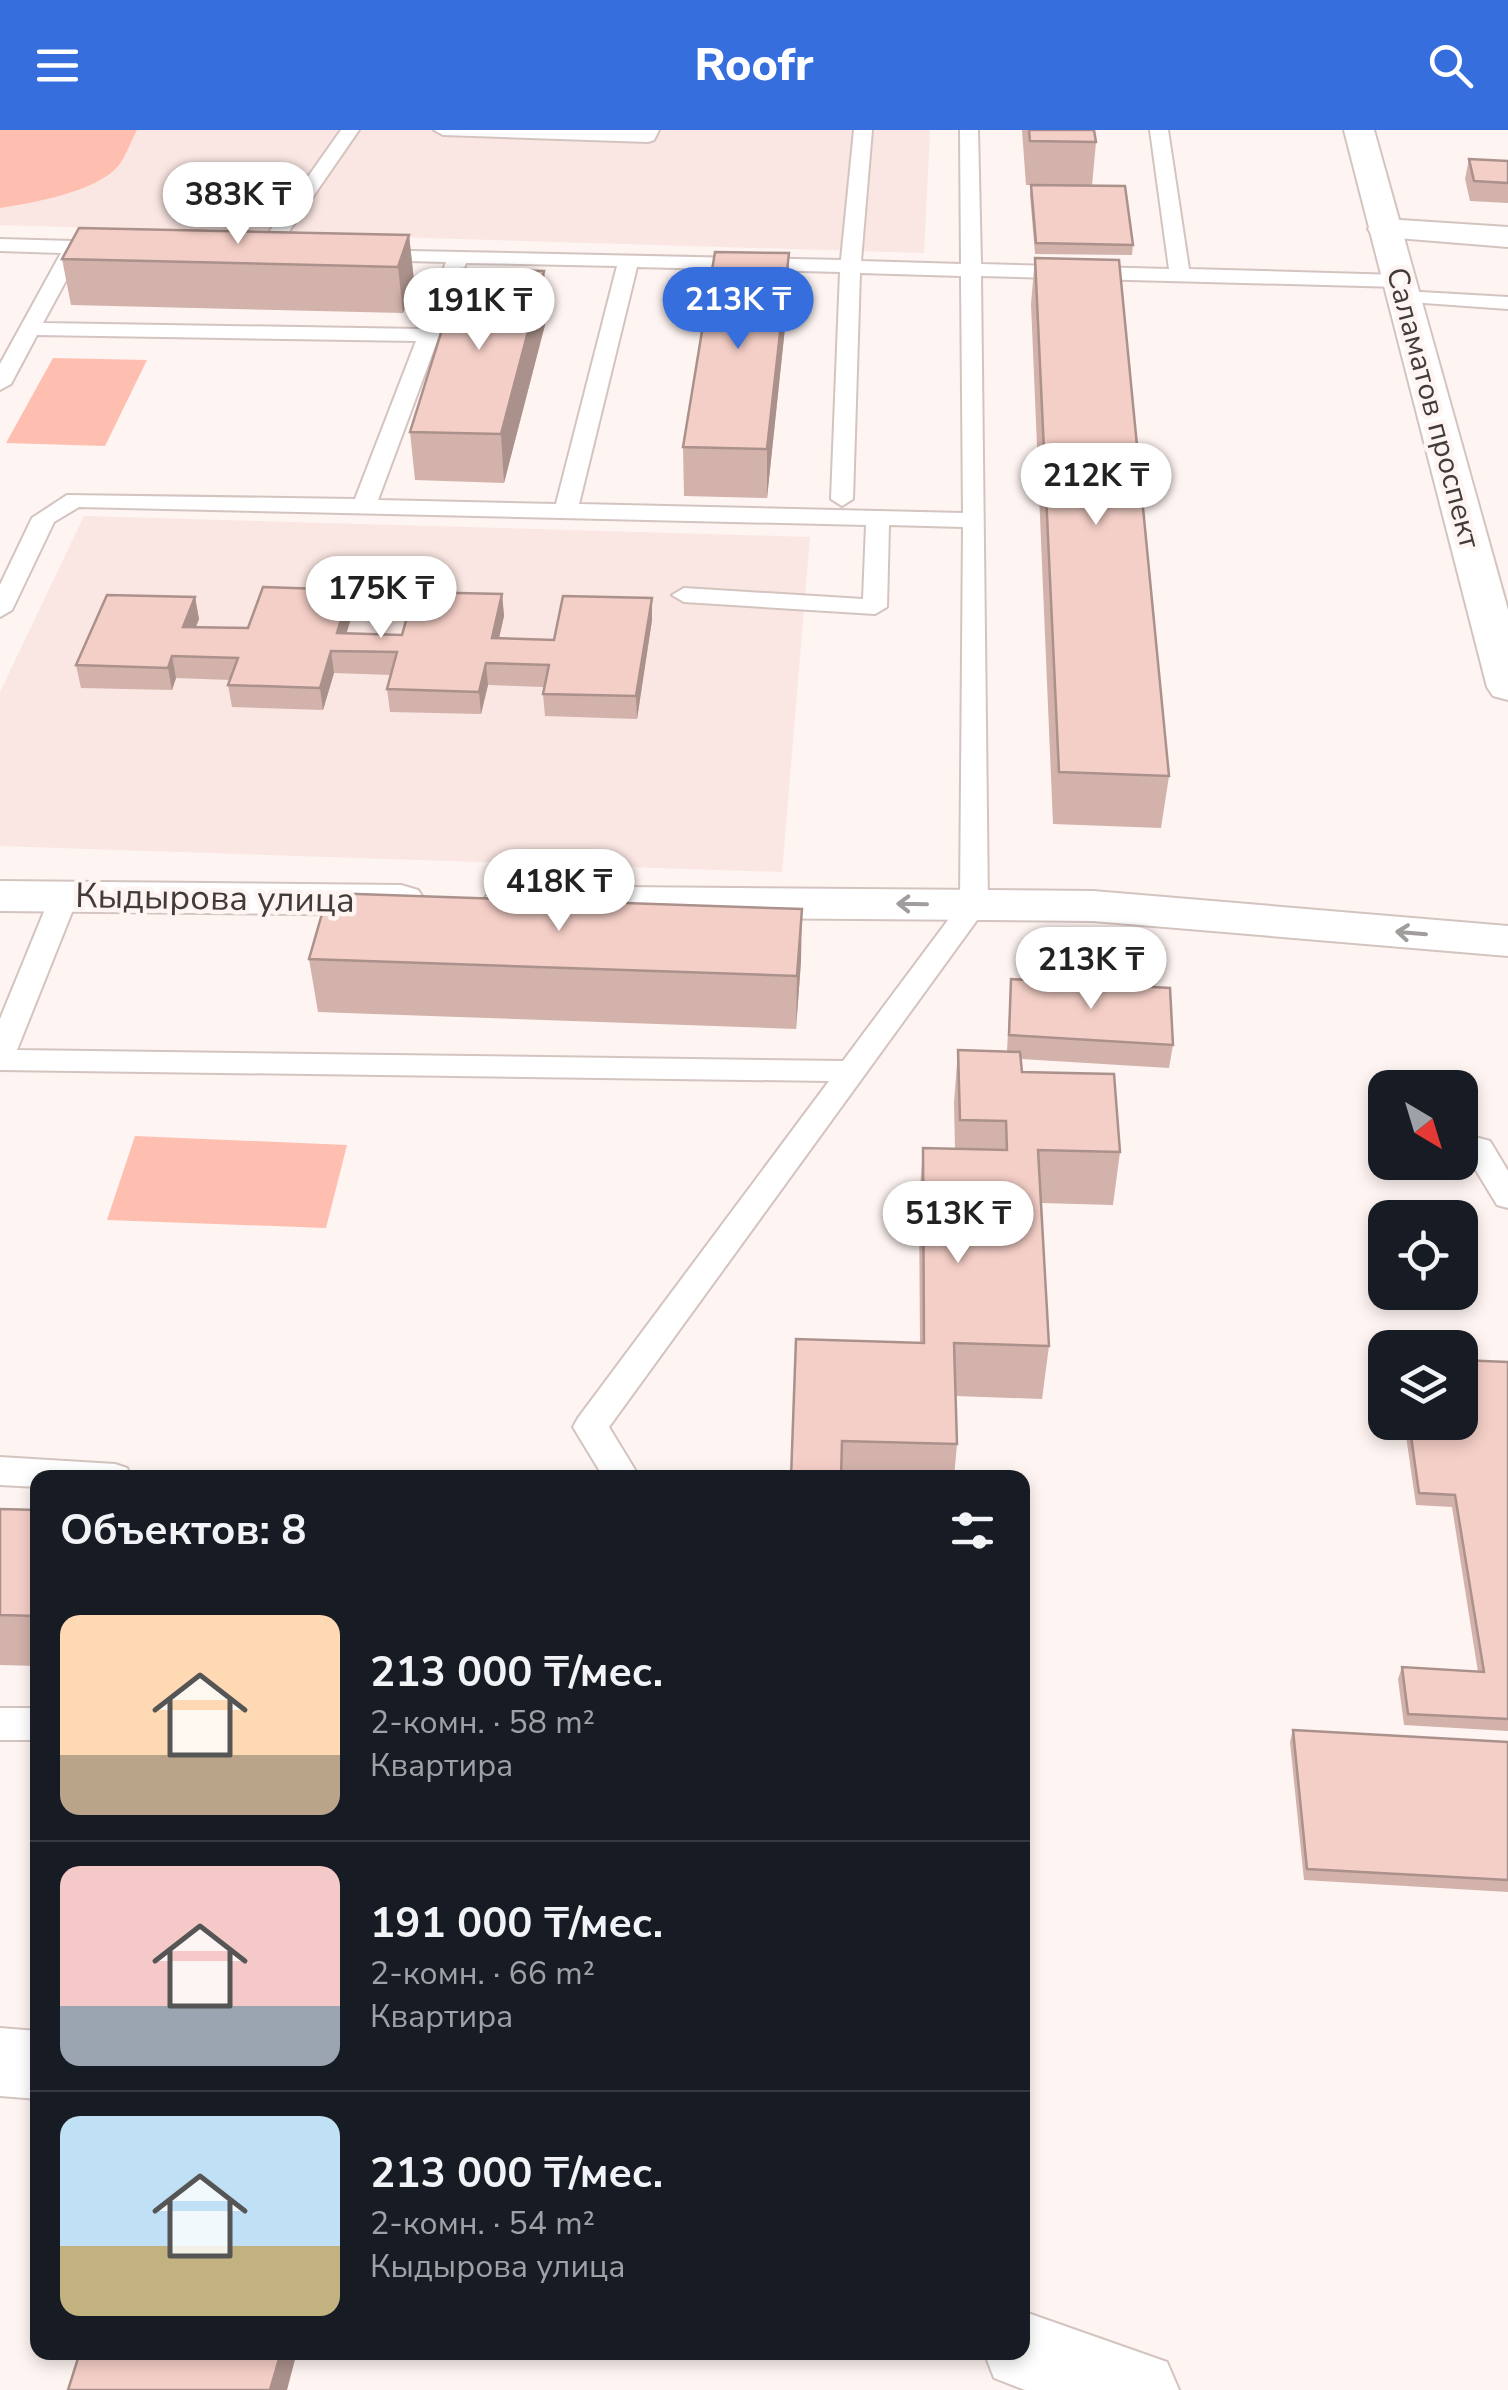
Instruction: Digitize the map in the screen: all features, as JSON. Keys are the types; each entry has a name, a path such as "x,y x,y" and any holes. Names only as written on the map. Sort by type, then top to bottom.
{"street":[{"name":"Саламатов проспект","path":"1358,130 1401,289 1494,580 1508,686"},
{"path":"1385,228 1508,237"},
{"name":"Кыдырова улица","path":"0,896 1092,906 1508,941"},
{"path":"0,2062 30,2064"},
{"path":"1030,2353 1139,2390"}],"lane":[{"path":"265,252 350,130"},
{"path":"443,130 648,136 650,130"},
{"path":"842,499 850,267 863,130"},
{"path":"618,1470 590,1426 974,905 970,130"},
{"path":"1159,130 1180,275"},
{"path":"0,245 132,248"},
{"path":"0,384 74,247"},
{"path":"342,254 1180,275 1401,289 1508,303"},
{"path":"364,506 458,256"},
{"path":"566,511 628,261"},
{"path":"30,328 429,335"},
{"path":"0,610 44,518 75,500 975,520"},
{"path":"684,595 875,607 878,518"},
{"path":"64,897 0,1058 852,1071"},
{"path":"1479,1149 1508,1197"},
{"path":"0,1471 30,1473"},
{"path":"0,1724 30,1724"}],"shaded area":[{"path":"0,130 930,130 924,253 0,225"},
{"path":"0,130 137,130 119,165 96,182 63,195 0,208"},
{"path":"53,358 147,360 105,446 6,443"},
{"path":"84,516 810,537 782,872 0,846 0,692"},
{"path":"135,1136 347,1145 326,1228 107,1220"}],"building":[{"path":"1029,130 1094,130 1096,142 1030,141"},
{"path":"1469,159 1508,161 1508,183 1474,181"},
{"path":"1031,185 1125,186 1133,245 1036,243"},
{"path":"79,228 409,235 398,267 62,259"},
{"path":"715,252 789,253 767,449 683,447"},
{"path":"1035,258 1119,260 1169,776 1059,772"},
{"path":"461,269 544,271 501,434 410,432"},
{"path":"263,587 350,590 337,633 402,635 414,592 502,594 492,638 554,640 563,596 652,598 636,696 543,694 549,665 486,663 479,692 387,689 397,652 331,651 320,688 228,685 238,658 172,656 168,668 76,665 107,595 195,597 183,627 248,628"},
{"path":"328,893 802,909 797,976 309,959"},
{"path":"1011,979 1170,988 1173,1045 1009,1035"},
{"path":"958,1050 1020,1052 1022,1072 1114,1074 1120,1152 1038,1150 1049,1346 954,1343 957,1444 842,1441 841,1470 791,1470 796,1339 924,1343 923,1148 1007,1150 1006,1121 960,1120"},
{"path":"1478,1361 1508,1362 1508,1719 1408,1714 1402,1667 1484,1672 1455,1495 1419,1493 1412,1440 1478,1440"},
{"path":"0,1509 30,1510 30,1616 0,1615"},
{"path":"1293,1730 1508,1742 1508,1880 1307,1869"},
{"path":"77,2360 279,2360 270,2390 68,2390"}]}
